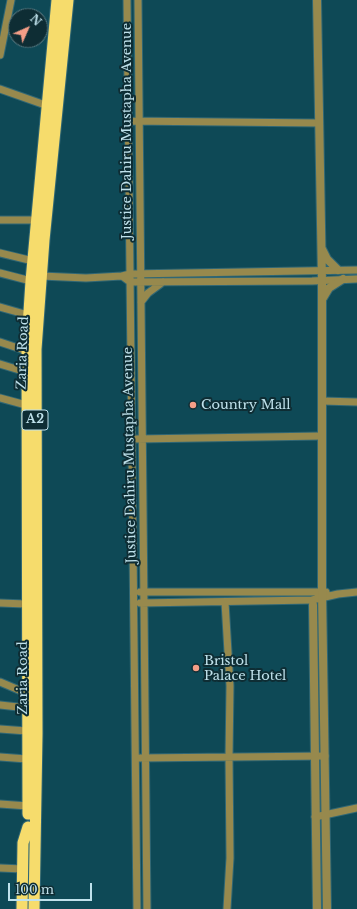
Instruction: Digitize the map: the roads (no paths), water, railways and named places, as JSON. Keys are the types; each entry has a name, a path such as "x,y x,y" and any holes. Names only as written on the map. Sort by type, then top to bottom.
{"highway":[{"name":"Zaria Road","path":"32,842 28,806 26,693 26,372 28,315 57,0"},
{"name":"Zaria Road","path":"22,909 23,843 31,828 37,734 36,349 41,276 68,0"},
{"name":"Zaria Road","path":"31,828 40,837 42,846 42,909"},
{"name":"A2","path":"28,909 32,842"},
{"name":"A2","path":"32,842 34,909"}],"street":[{"path":"0,55 10,0"},
{"path":"127,0 138,909"},
{"name":"Justice Dahiru Mustapha Avenue","path":"138,0 147,909"},
{"path":"318,0 322,281 322,595 327,909"},
{"path":"0,89 48,106"},
{"path":"128,121 319,123"},
{"path":"0,220 37,220"},
{"path":"321,247 327,259 338,270"},
{"path":"0,253 33,261"},
{"path":"41,276 86,278 122,276 130,274 357,270"},
{"path":"0,273 31,282"},
{"path":"122,276 130,282 322,281 357,279"},
{"path":"321,302 326,291 342,279"},
{"path":"140,302 148,293 163,282"},
{"path":"0,307 28,315"},
{"path":"0,342 27,350"},
{"path":"0,364 26,372"},
{"path":"0,398 26,405"},
{"path":"322,401 357,402"},
{"path":"133,439 322,436"},
{"path":"134,592 322,595"},
{"path":"134,603 226,602 357,592"},
{"path":"226,602 230,686 228,757 230,858 227,909"},
{"path":"0,603 26,604"},
{"path":"313,605 315,817 318,909"},
{"path":"0,682 26,693"},
{"path":"0,705 27,708"},
{"path":"0,729 27,731"},
{"path":"136,758 325,756"},
{"path":"0,757 27,759"},
{"path":"0,804 28,806"},
{"path":"315,817 357,808"},
{"path":"0,868 23,869"}],"place":[{"name":"Country Mall","path":"193,405"},
{"name":"Bristol Palace Hotel","path":"196,668"}]}
